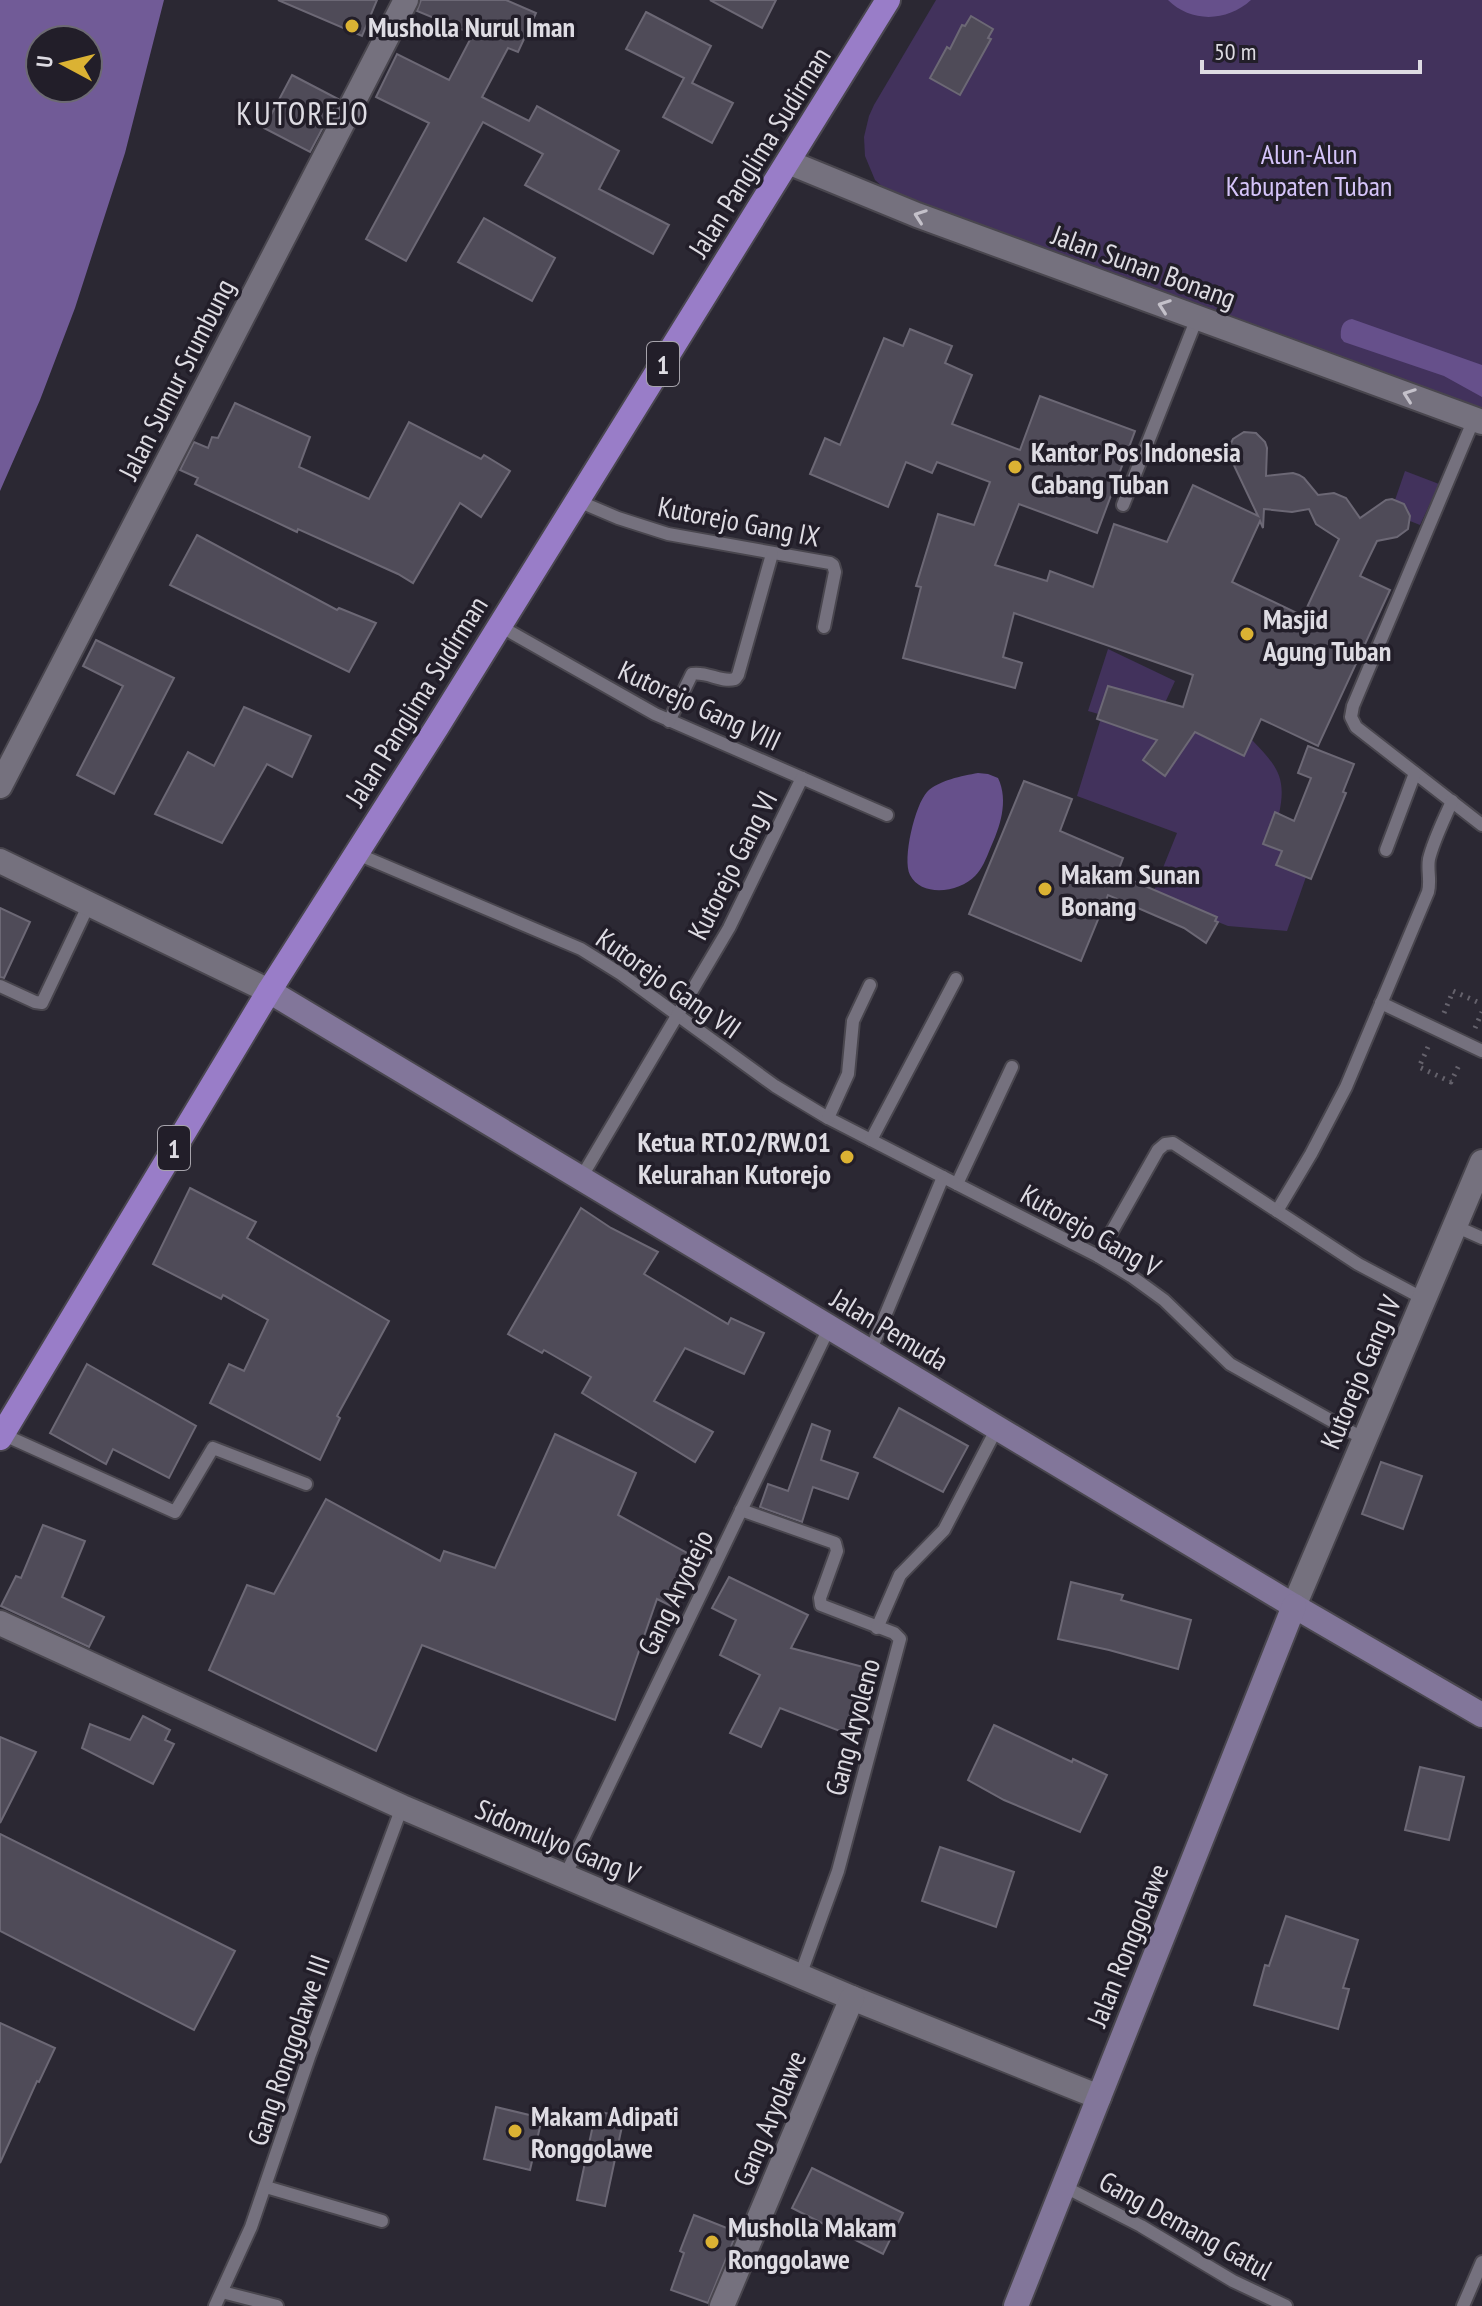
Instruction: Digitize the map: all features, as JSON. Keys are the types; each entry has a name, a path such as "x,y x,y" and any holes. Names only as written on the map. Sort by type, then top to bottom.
{"highway":[{"name":"Jalan Panglima Sudirman","path":"1,1436 269,991 500,626 888,0"}],"main road":[{"name":"Jalan Pemuda","path":"269,991 1294,1606 1482,1715"},
{"name":"Jalan Ronggolawe","path":"1016,2306 1294,1606"}],"street":[{"name":"Jalan Sumur Srumbung","path":"0,786 406,0"},
{"name":"Jalan Sunan Bonang","path":"788,162 888,205 1478,420"},
{"path":"0,861 269,991"},
{"name":"Kutorejo Gang IV","path":"1294,1606 1482,1162"},
{"name":"Sidomulyo Gang V","path":"0,1623 402,1807 852,1998 1099,2097"},
{"name":"Gang Aryolawe","path":"722,2306 852,1998"}],"lane":[{"path":"1123,505 1197,318"},
{"path":"1478,420 1351,713 1351,720 1482,825"},
{"name":"Kutorejo Gang IX","path":"578,501 638,526 833,565 835,572 824,627"},
{"path":"669,721 692,674 702,673 728,681 738,675 772,554"},
{"name":"Kutorejo Gang VIII","path":"500,626 623,698 669,721 887,815"},
{"path":"1386,850 1415,773"},
{"name":"Kutorejo Gang VI","path":"581,1178 729,928 802,778"},
{"path":"1277,1211 1341,1098 1428,892 1430,856 1452,801"},
{"name":"Kutorejo Gang VII","path":"355,853 581,949 678,1014 767,1081 828,1118 943,1177"},
{"path":"0,986 42,1003 89,904"},
{"path":"871,1140 956,979"},
{"path":"828,1118 848,1074 853,1021 870,985"},
{"path":"1381,1003 1482,1051"},
{"path":"957,1184 1012,1067"},
{"path":"1098,1256 1158,1150 1165,1144 1173,1143 1358,1264 1424,1299"},
{"path":"870,1352 943,1177"},
{"name":"Kutorejo Gang V","path":"943,1177 1098,1256 1164,1300 1230,1364 1364,1439"},
{"path":"1455,1226 1482,1238"},
{"name":"Gang Aryotejo","path":"565,1876 829,1328"},
{"path":"877,1628 900,1575 944,1530 997,1428"},
{"path":"1,1436 175,1512 213,1448 306,1484"},
{"name":"Gang Aryoleno","path":"741,1510 835,1543 837,1551 820,1602 828,1609 894,1633 900,1641 838,1871 800,1976"},
{"name":"Gang Ronggolawe III","path":"215,2306 243,2248 266,2187 309,2057 402,1807"},
{"name":"Gang Demang Gatul","path":"1063,2186 1141,2226 1233,2281 1286,2306"},
{"path":"266,2187 382,2221"},
{"path":"1463,2306 1482,2262"},
{"path":"222,2292 277,2306"}],"path":[{"path":"1468,1045 1451,1082 1419,1067 1453,991 1482,1004"}],"green space":[{"name":"Alun-Alun Kabupaten Tuban","path":"936,0 1482,0 1482,413 929,211 885,189 875,180 865,156 864,137 869,116"},
{"path":"1405,471 1439,484 1420,525 1410,521 1408,509 1395,500"},
{"path":"1108,649 1175,681 1159,716 1244,755 1252,740 1274,765 1281,781 1281,801 1279,814 1275,813 1263,844 1282,851 1277,865 1306,877 1287,931 1228,926 1154,890 1177,833 1077,796 1102,715 1088,711"}],"shaded area":[{"path":"0,0 164,0 125,153 75,308 40,400 0,491"},
{"path":"1168,0 1251,0 1231,13 1209,17 1187,13"},
{"path":"1352,319 1482,365 1482,397 1444,376 1344,342 1341,338 1342,326"},
{"path":"978,773 998,778 1003,796 1000,823 985,860 975,876 960,886 941,890 923,887 910,875 908,867 911,832 922,799 938,784"}],"building":[{"name":"Musholla Nurul Iman","path":"278,0 377,0 362,36"},
{"path":"421,0 506,0 536,13 518,52 508,48 482,97 529,121 537,106 619,151 599,189 669,225 653,254 525,185 543,154 483,122 406,261 366,239 429,123 376,97 397,54 449,80 473,34 417,11"},
{"path":"710,0 776,0 762,28"},
{"path":"646,12 711,46 692,83 733,103 712,143 663,117 684,78 626,49"},
{"path":"971,16 993,29 988,38 991,39 960,95 930,78 947,47 950,49 962,25 965,26"},
{"path":"292,75 338,99 310,152 264,128"},
{"path":"484,218 555,258 532,301 458,262"},
{"path":"910,329 952,346 945,363 972,375 952,424 1020,450 1040,396 1135,431 1097,533 1019,504 995,565 1047,581 1050,571 1093,587 1114,524 1167,542 1193,485 1258,516 1230,457 1233,439 1244,432 1256,433 1265,442 1266,476 1299,475 1318,495 1334,493 1346,498 1360,518 1386,500 1404,504 1410,516 1408,529 1397,537 1377,541 1360,576 1390,590 1318,746 1261,719 1244,756 1195,732 1165,776 1143,760 1157,740 1097,719 1108,686 1183,707 1193,675 1014,613 1003,657 1022,663 1015,688 903,658 921,587 916,586 938,514 974,525 990,482 937,462 932,473 906,462 888,507 810,474 825,438 840,445 884,338 903,346","holes":["1264,509 1292,512 1309,509 1316,524 1339,539 1303,616 1232,582 1260,521 1263,528"]},
{"path":"235,403 310,437 299,467 369,499 409,422 481,459 484,455 510,471 481,517 460,503 413,583 195,484 198,478 180,470 194,442 208,448 212,437 218,438"},
{"path":"197,535 337,610 339,608 376,623 349,672 170,585"},
{"path":"96,640 174,678 114,794 77,775 123,686 83,666"},
{"path":"244,707 311,736 292,777 267,764 222,843 155,814 188,752 214,766"},
{"path":"1308,746 1354,764 1343,792 1346,793 1311,879 1276,865 1282,851 1263,844 1275,812 1294,821 1311,778 1298,773"},
{"name":"Makam Sunan Bonang","path":"1024,781 1072,799 1060,831 1123,858 1117,874 1217,917 1215,921 1218,922 1206,943 1184,928 1108,895 1081,961 969,914"},
{"path":"0,908 30,922 4,978 0,977"},
{"path":"190,1188 256,1222 247,1238 389,1321 337,1416 340,1418 320,1460 210,1403 229,1364 244,1371 268,1320 223,1295 221,1299 153,1264"},
{"path":"581,1208 611,1228 658,1252 644,1274 728,1324 731,1318 764,1333 744,1374 685,1348 654,1401 713,1432 695,1462 582,1393 591,1377 508,1334"},
{"path":"87,1364 196,1426 169,1478 113,1449 106,1464 50,1433"},
{"path":"899,1408 968,1446 943,1492 874,1457"},
{"path":"812,1424 830,1431 821,1460 858,1473 848,1499 813,1487 802,1522 760,1507 768,1484 788,1491"},
{"path":"555,1434 636,1473 618,1515 691,1555 675,1580 682,1583 671,1606 657,1599 615,1720 422,1645 376,1751 209,1670 247,1585 274,1594 326,1499 440,1561 444,1551 495,1568"},
{"path":"1381,1462 1422,1476 1403,1529 1362,1514"},
{"path":"43,1525 85,1541 62,1597 104,1617 89,1647 1,1606 16,1576 21,1578"},
{"path":"729,1577 808,1615 791,1648 867,1668 845,1733 780,1708 761,1747 730,1733 760,1675 720,1655 736,1620 712,1608"},
{"path":"1071,1582 1123,1595 1121,1600 1191,1620 1178,1669 1058,1639"},
{"path":"143,1716 170,1730 165,1740 174,1744 153,1784 82,1748 90,1724 130,1740"},
{"path":"994,1725 1107,1775 1080,1832 1004,1800 968,1780"},
{"path":"0,1737 36,1752 0,1823"},
{"path":"1420,1767 1464,1777 1449,1840 1405,1830"},
{"path":"0,1834 235,1951 194,2030 0,1931"},
{"path":"940,1847 1014,1872 996,1927 922,1901"},
{"path":"1286,1916 1358,1940 1343,1988 1349,1989 1338,2029 1254,2005 1265,1965 1269,1966"},
{"path":"0,2023 55,2048 0,2163"},
{"name":"Makam Adipati Ronggolawe","path":"496,2107 542,2118 530,2170 484,2159"},
{"path":"596,2111 624,2117 605,2206 577,2200"},
{"path":"812,2168 903,2213 883,2254 792,2208"},
{"path":"694,2215 737,2232 708,2303 671,2290 684,2253 680,2251"}],"place":[{"name":"Musholla Nurul Iman","path":"352,26"},
{"name":"Kantor Pos Indonesia Cabang Tuban","path":"1015,467"},
{"name":"Masjid Agung Tuban","path":"1247,634"},
{"name":"Makam Sunan Bonang","path":"1045,889"},
{"name":"Ketua RT.02/RW.01 Kelurahan Kutorejo","path":"847,1157"},
{"name":"Makam Adipati Ronggolawe","path":"515,2131"},
{"name":"Musholla Makam Ronggolawe","path":"712,2242"}],"district":[{"name":"KUTOREJO","path":"303,113"}]}
